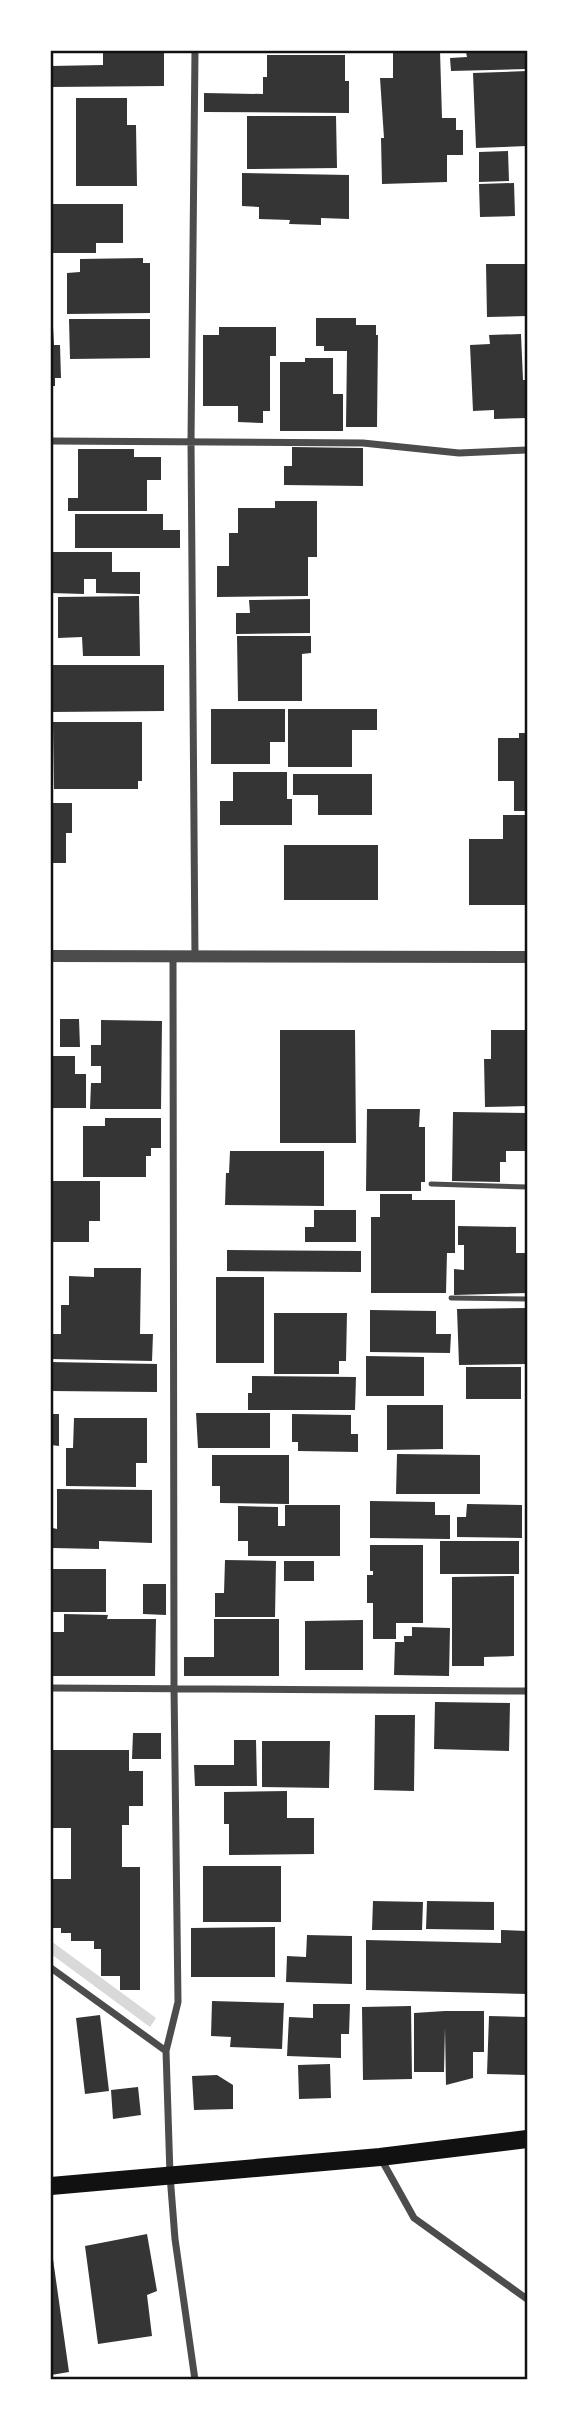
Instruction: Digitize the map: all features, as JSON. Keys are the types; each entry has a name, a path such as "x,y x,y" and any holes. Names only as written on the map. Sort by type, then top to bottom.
{"main road":[{"path":"51,2186 380,2157 527,2139"}],"street":[{"path":"195,51 191,441 195,957"},
{"path":"51,440 363,443 459,453 527,450"},
{"path":"51,956 527,957"},
{"path":"173,957 174,1687 178,2002 166,2051 175,2239 195,2380"},
{"path":"51,1688 527,1691"},
{"path":"51,1968 166,2051"},
{"path":"380,2157 414,2218 527,2299"}],"lane":[{"path":"431,1184 527,1188"},
{"path":"451,1298 527,1298"}],"shaded area":[{"path":"51,1941 156,2018 150,2027 51,1954"}],"building":[{"path":"103,51 164,51 164,86 51,87 51,66 103,65"},
{"path":"393,51 440,51 442,118 456,118 456,130 463,130 463,155 447,155 447,182 382,184 381,138 384,138 380,78 393,78"},
{"path":"527,51 527,69 451,71 450,58 467,57 466,52"},
{"path":"267,55 345,55 345,81 349,81 349,113 204,112 204,93 263,94 263,77 267,77"},
{"path":"527,71 527,146 476,148 473,73"},
{"path":"76,98 127,98 127,125 136,125 137,186 76,186"},
{"path":"247,116 336,116 337,168 247,169"},
{"path":"508,151 509,181 479,182 479,152"},
{"path":"242,173 349,175 349,219 321,218 321,225 259,219 259,207 242,206"},
{"path":"514,183 515,216 480,217 479,184"},
{"path":"51,204 123,204 123,243 96,243 96,253 51,253"},
{"path":"143,258 143,263 150,263 150,313 67,314 67,273 80,272 80,259"},
{"path":"486,264 527,264 527,316 487,317"},
{"path":"316,318 356,318 356,325 376,325 377,427 346,427 347,351 324,351 324,346 316,346"},
{"path":"69,319 150,319 150,358 70,359"},
{"path":"51,327 54,345 60,345 61,378 55,378 55,386 51,386"},
{"path":"219,327 276,327 276,356 270,356 270,411 263,411 263,423 238,422 238,406 203,406 203,335 219,335"},
{"path":"521,334 523,380 527,380 527,418 494,419 494,410 473,411 470,345 490,344 489,335"},
{"path":"305,358 333,358 333,394 343,394 343,431 280,431 280,362 305,362"},
{"path":"292,447 363,448 363,486 284,485 284,466 292,466"},
{"path":"78,449 134,449 134,457 161,457 161,480 147,480 147,511 68,511 68,498 78,498"},
{"path":"275,501 317,501 317,557 308,557 308,596 217,597 217,566 229,566 229,533 238,533 238,508 275,508"},
{"path":"75,514 163,514 163,530 180,530 180,548 75,548"},
{"path":"51,552 112,552 112,572 140,572 140,594 96,593 96,579 84,579 84,594 51,593"},
{"path":"139,596 140,656 83,656 82,637 58,638 58,597"},
{"path":"310,599 310,633 236,634 236,613 250,613 249,600"},
{"path":"237,636 311,636 311,653 302,654 302,701 238,701"},
{"path":"51,665 164,665 164,711 51,712"},
{"path":"211,709 285,709 285,742 270,742 270,764 211,764"},
{"path":"288,709 377,709 377,730 352,730 352,767 288,767"},
{"path":"53,722 142,722 142,781 138,781 138,789 54,789"},
{"path":"519,733 527,733 527,811 514,811 514,781 498,781 498,738 519,738"},
{"path":"233,772 287,772 287,799 292,799 292,825 220,825 220,801 233,801"},
{"path":"293,774 372,774 372,815 318,815 318,795 293,795"},
{"path":"51,803 72,803 72,833 66,833 66,863 51,863"},
{"path":"503,815 527,815 527,905 469,905 469,839 503,839"},
{"path":"284,845 378,845 378,900 284,900"},
{"path":"60,1019 79,1019 80,1047 60,1047"},
{"path":"101,1020 162,1021 161,1109 90,1109 91,1083 101,1083 101,1066 91,1066 91,1045 101,1045"},
{"path":"280,1030 355,1030 356,1143 280,1143"},
{"path":"491,1030 527,1030 527,1106 485,1107 484,1059 491,1059"},
{"path":"51,1056 75,1056 75,1074 86,1074 86,1108 51,1108"},
{"path":"367,1109 420,1109 419,1127 425,1127 425,1182 421,1182 421,1191 366,1191"},
{"path":"453,1112 527,1113 527,1151 506,1151 506,1162 500,1162 500,1182 452,1181"},
{"path":"105,1118 161,1118 161,1148 151,1148 151,1156 146,1156 146,1177 83,1177 83,1126 105,1126"},
{"path":"230,1151 324,1151 324,1206 225,1205"},
{"path":"51,1181 100,1181 100,1221 89,1221 89,1242 51,1242"},
{"path":"380,1194 412,1194 412,1200 455,1200 455,1253 447,1253 446,1293 371,1293 371,1217 380,1217"},
{"path":"314,1210 356,1210 356,1242 305,1242 305,1227 314,1227"},
{"path":"458,1226 516,1227 516,1253 526,1253 527,1293 454,1295 454,1269 464,1270 464,1245 458,1245"},
{"path":"227,1250 361,1251 361,1272 227,1271"},
{"path":"94,1268 141,1268 140,1334 153,1334 152,1361 51,1359 51,1334 61,1334 61,1305 69,1305 69,1276 94,1277"},
{"path":"216,1277 264,1277 264,1363 216,1363"},
{"path":"527,1308 527,1364 459,1365 457,1309"},
{"path":"370,1310 436,1311 436,1334 451,1334 450,1353 370,1352"},
{"path":"274,1313 347,1313 346,1361 339,1361 339,1374 274,1374"},
{"path":"366,1356 424,1357 424,1396 366,1396"},
{"path":"51,1362 157,1364 157,1392 51,1391"},
{"path":"466,1367 521,1367 521,1399 466,1399"},
{"path":"252,1376 356,1377 355,1410 248,1410"},
{"path":"387,1405 443,1405 443,1449 387,1450"},
{"path":"196,1413 270,1413 270,1448 198,1448"},
{"path":"51,1414 59,1414 59,1446 51,1445"},
{"path":"292,1414 351,1415 351,1434 358,1434 358,1452 298,1451 298,1442 292,1442"},
{"path":"74,1418 147,1418 147,1463 136,1463 136,1487 66,1486 66,1448 73,1448"},
{"path":"397,1454 480,1455 480,1494 396,1494"},
{"path":"212,1455 289,1455 289,1504 220,1503 220,1486 212,1486"},
{"path":"57,1489 152,1490 152,1543 99,1541 99,1549 53,1548 53,1528 57,1529"},
{"path":"370,1501 435,1502 435,1515 450,1515 450,1539 370,1538"},
{"path":"467,1504 522,1505 522,1538 457,1537 457,1517 466,1517"},
{"path":"285,1505 340,1505 340,1556 248,1556 248,1541 238,1541 238,1506 278,1507 278,1526 285,1526"},
{"path":"440,1541 519,1541 519,1574 440,1574"},
{"path":"370,1545 423,1545 423,1623 396,1623 396,1639 373,1639 373,1603 367,1603 367,1575 373,1575 373,1571 370,1571"},
{"path":"225,1560 276,1561 275,1617 215,1617 215,1593 224,1593"},
{"path":"284,1561 314,1561 314,1581 284,1581"},
{"path":"51,1569 106,1569 106,1612 51,1612"},
{"path":"514,1576 514,1656 484,1657 484,1666 452,1666 452,1577"},
{"path":"143,1584 166,1584 166,1615 143,1614"},
{"path":"64,1614 108,1615 107,1619 156,1619 155,1676 51,1676 51,1632 64,1632"},
{"path":"214,1619 279,1619 279,1676 184,1676 184,1657 214,1657"},
{"path":"363,1620 363,1670 305,1670 305,1621"},
{"path":"412,1627 450,1628 449,1676 394,1675 395,1642 404,1642 404,1636 412,1636"},
{"path":"435,1702 510,1703 509,1751 434,1749"},
{"path":"375,1715 415,1715 414,1791 374,1790"},
{"path":"133,1733 161,1733 161,1759 132,1759"},
{"path":"234,1740 256,1740 257,1786 195,1786 194,1765 234,1765"},
{"path":"262,1741 330,1741 329,1788 262,1787"},
{"path":"51,1750 129,1750 129,1771 143,1771 143,1806 129,1806 129,1825 122,1825 122,1867 140,1867 140,1990 120,1990 120,1976 101,1976 101,1949 94,1949 94,1941 71,1941 71,1933 61,1933 61,1928 51,1928 51,1879 71,1879 71,1828 51,1828"},
{"path":"287,1791 287,1818 314,1818 314,1854 229,1855 229,1824 224,1824 224,1792"},
{"path":"203,1866 281,1866 281,1922 203,1922"},
{"path":"373,1901 423,1902 422,1930 372,1930"},
{"path":"427,1901 494,1902 494,1930 426,1929"},
{"path":"275,1927 275,1977 191,1977 191,1928"},
{"path":"501,1930 527,1931 527,1994 366,1990 366,1940 501,1943"},
{"path":"307,1935 352,1936 352,1984 286,1982 287,1956 306,1957"},
{"path":"212,2001 284,2003 282,2049 230,2047 231,2037 211,2036"},
{"path":"313,2004 350,2004 349,2034 341,2034 341,2058 287,2056 289,2017 313,2018"},
{"path":"411,2006 412,2079 363,2080 362,2007"},
{"path":"484,2011 484,2052 473,2052 473,2078 446,2085 445,2027 444,2072 414,2072 414,2013"},
{"path":"100,2015 109,2091 85,2094 76,2018"},
{"path":"489,2016 527,2017 527,2075 487,2074"},
{"path":"330,2064 331,2098 299,2099 298,2065"},
{"path":"217,2075 233,2085 233,2109 194,2110 192,2076"},
{"path":"138,2087 141,2115 113,2119 111,2090"},
{"path":"147,2234 157,2291 147,2295 152,2336 98,2344 85,2246"},
{"path":"51,2245 69,2372 51,2375"}]}
